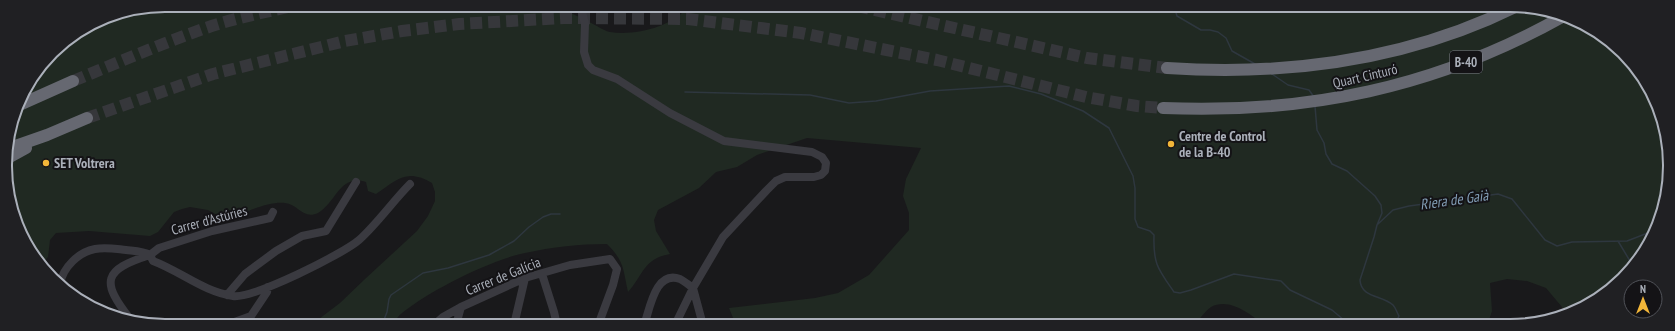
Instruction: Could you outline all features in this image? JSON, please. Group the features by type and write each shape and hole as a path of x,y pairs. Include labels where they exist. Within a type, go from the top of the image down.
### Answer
{"highway":[{"name":"Quart Cinturó","path":"1167,68 1197,70 1269,70 1347,61 1414,45 1456,32 1503,12"},
{"name":"Quart Cinturó","path":"1163,108 1209,110 1263,108 1365,93 1426,76 1492,52 1557,19"},
{"path":"27,101 73,81"},
{"path":"13,147 87,118"},
{"path":"12,155 47,134"}],"street":[{"path":"582,12 585,24 584,52 588,65 593,70 622,82 670,113 724,141 812,152 822,157 826,163 825,171 821,175 814,178 785,177 776,181 767,190 723,237 693,288 678,319"},
{"path":"227,295 245,274 276,251 302,236 326,231 356,182"},
{"path":"61,278 69,264 84,253 95,249 109,248 139,251 150,255 153,261 206,288 227,295 245,295 268,287 323,262 359,240 410,184"},
{"name":"Carrer d'Astúries","path":"150,255 159,248 212,231 270,218 273,212"},
{"path":"127,314 112,292 112,274 119,267 150,255"},
{"name":"Carrer de Galícia","path":"441,319 461,307 525,278 570,265 610,259 617,269 613,285 600,319"},
{"path":"542,274 556,319"},
{"path":"515,319 525,278"},
{"path":"646,319 658,284 668,278 680,279 693,288 701,319"},
{"path":"243,319 251,316 264,297 268,287"},
{"path":"458,319 461,307"}],"shaded area":[{"path":"155,12 569,12 606,31 630,33 663,25 683,12 1520,12 1549,17 1577,28 1595,38 1611,50 1625,64 1637,80 1655,116 1663,155 1662,186 1655,215 1637,251 1625,267 1611,281 1595,293 1564,309 1546,288 1527,281 1507,279 1490,283 1492,311 1489,319 1256,319 1240,308 1225,304 1218,304 1211,307 1199,319 734,319 729,308 815,298 838,293 869,275 909,230 909,213 903,196 906,179 921,148 807,138 757,155 737,167 716,172 699,188 658,210 654,220 656,231 670,254 661,256 649,263 628,292 620,261 607,244 566,246 511,257 478,269 460,277 428,295 401,314 397,319 319,319 340,303 417,231 428,216 435,201 435,192 432,183 415,176 408,176 396,180 376,194 368,191 366,182 350,182 339,190 324,208 313,215 308,215 290,204 278,203 255,208 226,220 208,210 190,207 174,212 158,232 150,236 89,231 56,233 50,240 48,257 45,260 28,233 20,215 13,186 13,145 20,116 28,98 38,80 50,64 64,50 80,38 116,20"}],"waterway":[{"path":"1176,12 1177,16 1201,30 1218,32 1226,38 1232,51 1255,64"},
{"path":"1272,74 1288,85 1309,90 1314,97"},
{"path":"685,92 810,95 849,103 876,101 930,91 1009,86 1041,94 1083,111 1109,128 1133,176 1135,188 1135,219 1138,227 1150,231 1154,235 1154,253 1160,272 1174,292 1180,293 1191,290 1234,274 1281,281 1290,290 1332,310 1343,319"},
{"path":"1315,106 1317,130 1324,143 1326,154 1332,164 1347,171 1375,196 1381,205 1382,213 1360,280 1361,286 1364,290 1394,306 1399,316 1398,319"},
{"name":"Riera de Gaià","path":"1378,224 1393,210 1409,206 1498,194 1512,199 1545,240 1557,246 1572,242 1627,241 1647,233"},
{"path":"384,319 391,295 423,273 448,268 489,255 514,241 529,227 543,217 551,214 560,214"},
{"path":"1618,241 1630,261"}],"tunnel":[{"path":"73,81 155,47 217,24 266,12"},
{"path":"884,12 1087,58 1167,68"},
{"path":"87,118 213,74 345,41 402,31 459,24 564,18 688,19 801,33 937,60 1086,97 1137,106 1163,108"}],"place":[{"name":"Centre de Control de la B-40","path":"1171,144"},
{"name":"SET Voltrera","path":"46,163"}]}
